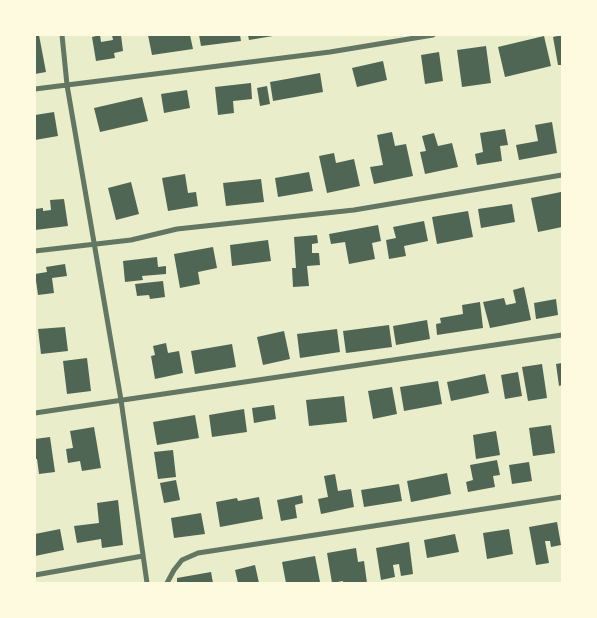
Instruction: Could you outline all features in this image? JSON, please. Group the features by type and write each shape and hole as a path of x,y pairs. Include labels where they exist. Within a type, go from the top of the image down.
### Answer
{"street":[{"path":"62,35 67,85 121,400 147,583"},
{"path":"35,88 330,52 433,35"},
{"path":"35,251 131,240 177,229 354,210 562,175"},
{"path":"35,413 562,335"},
{"path":"168,583 174,570 182,560 198,553 562,497"},
{"path":"35,574 143,556"}],"building":[{"path":"35,35 39,35 46,72 35,74"},
{"path":"100,35 101,42 113,40 112,35 121,35 123,51 114,53 115,58 96,61 92,37"},
{"path":"148,35 190,35 193,49 152,55"},
{"path":"199,35 240,35 241,41 201,46"},
{"path":"248,35 273,35 273,36 249,40"},
{"path":"562,35 562,65 558,65 553,37"},
{"path":"544,36 551,66 505,77 498,47"},
{"path":"486,46 491,83 462,87 457,50"},
{"path":"439,52 443,81 425,84 421,55"},
{"path":"383,61 387,80 357,87 352,68"},
{"path":"320,73 323,92 273,101 270,82"},
{"path":"251,83 252,99 233,101 234,113 218,115 215,87"},
{"path":"267,86 270,104 260,106 257,88"},
{"path":"187,90 190,108 164,113 161,94"},
{"path":"142,97 148,121 100,132 94,108"},
{"path":"54,112 58,136 35,140 35,115"},
{"path":"552,122 557,153 519,160 516,145 538,141 535,125"},
{"path":"505,129 508,145 500,146 502,161 477,165 475,154 483,152 480,133"},
{"path":"392,132 395,146 406,144 413,176 374,184 370,167 383,165 377,135"},
{"path":"434,133 438,146 452,143 458,167 425,174 420,152 426,151 422,136"},
{"path":"334,153 336,163 354,159 360,186 327,193 319,156"},
{"path":"309,172 313,191 278,197 275,178"},
{"path":"185,174 188,193 196,192 198,206 168,211 162,178"},
{"path":"261,179 264,202 226,206 223,183"},
{"path":"131,182 139,214 116,220 108,188"},
{"path":"561,192 562,227 538,232 531,198"},
{"path":"64,199 68,226 35,230 35,209 51,210 50,200"},
{"path":"512,204 515,222 481,228 478,209"},
{"path":"468,211 473,237 437,244 432,217"},
{"path":"424,221 428,241 404,246 406,256 389,259 386,240 396,238 393,227"},
{"path":"378,225 381,241 372,243 375,259 349,264 345,242 331,244 329,234"},
{"path":"317,235 318,243 312,244 312,253 319,253 320,265 307,266 309,286 293,287 292,268 296,268 294,237"},
{"path":"268,240 271,261 232,266 230,245"},
{"path":"213,247 217,268 198,272 200,284 180,288 174,254"},
{"path":"157,257 158,267 166,266 166,274 142,276 143,280 125,282 123,261"},
{"path":"65,264 67,276 52,278 54,293 38,295 35,274 47,272 46,267"},
{"path":"163,281 165,297 150,299 149,295 137,296 135,284"},
{"path":"524,287 531,320 490,328 483,302 504,298 506,305 516,303 513,290"},
{"path":"556,299 558,315 536,319 534,303"},
{"path":"480,302 483,328 437,335 436,324 441,323 440,318 463,314 462,305"},
{"path":"427,320 430,339 396,345 393,326"},
{"path":"389,325 392,347 346,353 343,331"},
{"path":"65,327 68,351 41,354 38,329"},
{"path":"337,329 340,352 300,358 297,334"},
{"path":"284,331 290,359 263,365 257,337"},
{"path":"166,343 168,353 179,351 183,373 155,379 151,356 155,355 153,346"},
{"path":"232,344 236,367 195,374 191,351"},
{"path":"87,358 91,391 67,394 63,361"},
{"path":"562,363 562,385 559,386 556,364"},
{"path":"542,364 547,398 528,401 522,367"},
{"path":"518,372 522,396 505,399 501,375"},
{"path":"485,374 489,393 451,401 447,382"},
{"path":"438,381 442,404 404,411 400,387"},
{"path":"392,387 397,414 373,419 368,391"},
{"path":"344,396 347,422 309,426 306,400"},
{"path":"274,405 276,419 254,423 252,408"},
{"path":"244,409 247,432 212,437 209,415"},
{"path":"195,415 199,438 157,445 153,422"},
{"path":"551,425 555,453 533,456 529,428"},
{"path":"94,427 101,468 82,471 80,461 68,463 66,449 73,448 70,431"},
{"path":"496,431 500,455 476,459 473,435"},
{"path":"50,437 55,472 39,474 37,459 35,459 35,439"},
{"path":"173,450 176,477 158,479 154,452"},
{"path":"497,460 500,475 493,476 495,487 468,492 466,482 473,480 470,465"},
{"path":"529,462 532,481 512,484 509,465"},
{"path":"447,473 451,494 411,502 407,481"},
{"path":"335,474 338,491 351,489 354,507 321,514 318,499 328,497 324,476"},
{"path":"176,480 180,500 164,503 160,483"},
{"path":"399,484 402,501 364,507 361,490"},
{"path":"302,495 303,503 295,505 297,518 281,521 277,500"},
{"path":"259,497 263,519 220,527 216,502 237,498 238,501"},
{"path":"118,500 123,545 102,548 101,539 77,543 74,526 99,523 97,503"},
{"path":"201,513 205,534 174,538 171,518"},
{"path":"557,522 561,545 551,547 550,541 545,541 549,563 536,565 529,527"},
{"path":"60,529 64,550 35,556 35,534"},
{"path":"509,529 513,554 487,559 483,533"},
{"path":"455,534 459,552 427,558 424,540"},
{"path":"409,542 413,574 401,576 399,564 393,565 395,577 381,580 376,548"},
{"path":"356,548 358,562 364,561 367,583 343,583 343,581 332,583 327,553"},
{"path":"315,556 320,582 286,583 282,562"},
{"path":"255,565 259,583 238,583 235,570"},
{"path":"211,572 213,583 177,583 177,578"}]}
